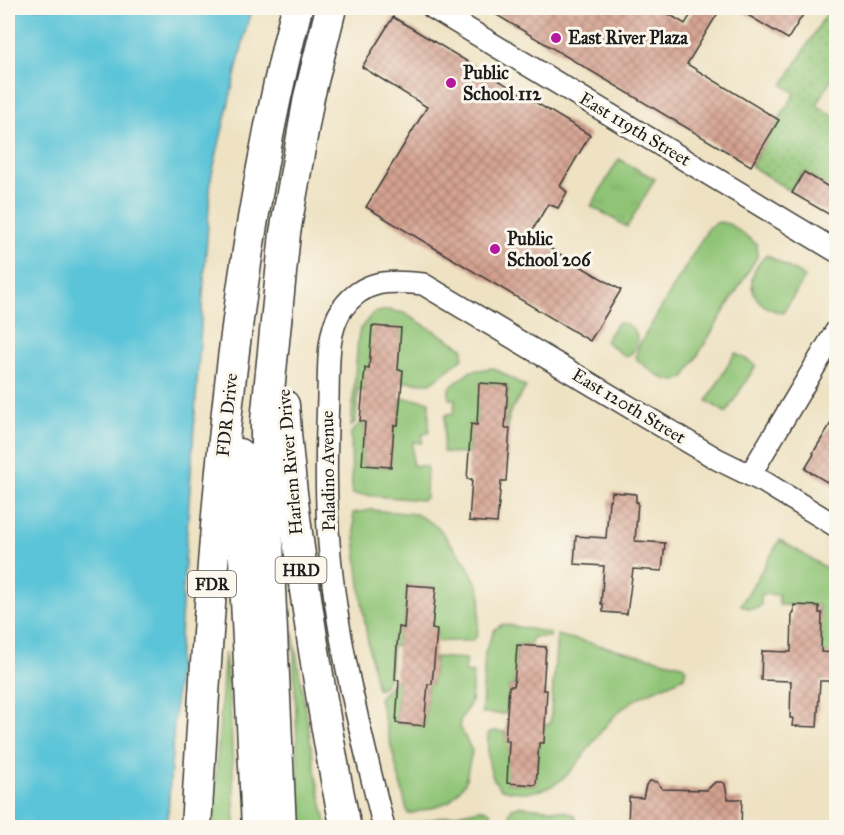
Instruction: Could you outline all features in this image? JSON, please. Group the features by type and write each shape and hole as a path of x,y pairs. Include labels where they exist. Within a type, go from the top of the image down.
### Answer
{"highway":[{"name":"FDR Drive","path":"196,828 207,645 227,404 250,231 269,121 297,8"},
{"path":"281,828 266,501 266,421 285,233 296,163 331,8"},
{"name":"Harlem River Drive","path":"278,309 288,467 300,561 330,752 346,828"},
{"path":"235,340 257,828"}],"street":[{"name":"East 119th Street","path":"433,8 837,251"},
{"name":"Paladino Avenue","path":"384,828 355,706 335,595 329,543 326,449 329,360 338,316 359,292 369,285 391,281 423,284"},
{"name":"East 120th Street","path":"423,284 717,459 750,475 837,526"},
{"path":"750,475 837,331"}],"green space":[{"path":"829,9 836,14 836,71 817,105 836,118 836,192 804,172 799,175 790,191 751,166 795,93 783,85"},
{"path":"619,159 655,179 627,227 591,206"},
{"path":"719,222 729,224 757,244 757,257 684,378 672,381 654,373 638,361 636,356 638,347 709,227"},
{"path":"767,255 805,277 783,313 763,304 753,290 754,272"},
{"path":"388,310 404,313 463,348 463,358 431,383 402,382 403,371 365,369 363,391 358,389 356,421 351,427 360,329 373,313"},
{"path":"617,323 630,326 636,336 635,347 626,357 605,341"},
{"path":"735,353 756,365 726,413 707,401"},
{"path":"494,368 526,387 509,414 508,428 505,428 508,386 480,383 477,425 472,424 469,451 465,454 443,452 445,416 454,413 455,399 449,399 449,388 471,371"},
{"path":"401,398 429,401 429,433 423,434 422,443 413,442 412,465 427,467 426,498 422,500 352,494 351,433 362,422 365,422 362,465 390,467 394,425 398,425"},
{"path":"371,510 416,514 438,527 466,563 479,588 481,597 477,636 471,641 436,641 437,630 432,629 435,587 407,585 404,628 399,628 397,646 392,646 389,677 377,689 362,602 353,513"},
{"path":"780,540 836,574 836,653 821,652 819,606 779,605 779,595 761,594 761,605 758,608 750,609 741,605"},
{"path":"503,624 550,633 550,637 532,637 531,644 517,645 514,686 509,686 507,714 482,713 485,652 495,629"},
{"path":"293,632 316,776 327,827 300,827"},
{"path":"557,635 682,665 686,668 684,677 644,695 622,709 560,781 544,789 525,792 501,789 496,784 490,770 488,734 492,731 505,732 505,741 510,741 507,783 536,785 539,743 545,725 550,724"},
{"path":"225,652 231,721 235,827 212,827"},
{"path":"435,657 466,659 465,672 473,673 471,702 460,721 460,727 472,751 465,783 450,801 408,814 379,698 395,680 399,680 396,723 424,726 428,684 432,684"},
{"path":"518,806 565,811 574,815 578,823 570,827 515,827 509,815 512,808"},
{"path":"480,809 490,812 497,827 411,828 410,824"}],"water":[{"path":"8,8 251,8 211,178 167,827 8,827"}],"building":[{"path":"485,8 659,8 685,24 695,8 721,8 687,64 779,120 751,166"},
{"path":"736,8 807,8 788,39"},
{"path":"393,17 590,135 560,186 567,192 558,208 548,204 529,236 621,290 590,341 366,207 427,107 362,67"},
{"path":"804,172 832,189 831,191 837,195 837,219 792,193"},
{"path":"372,326 401,328 398,370 403,370 398,425 394,425 391,467 362,465 365,422 360,421 365,368 369,369"},
{"path":"479,383 508,385 505,428 510,428 506,481 501,481 497,523 469,521 472,479 467,479 471,424 477,425"},
{"path":"837,413 837,488 805,469"},
{"path":"612,492 636,494 636,502 638,502 635,541 665,543 662,571 633,569 627,614 603,612 603,604 601,604 604,566 574,564 576,536 606,538 609,500 611,500"},
{"path":"407,585 436,587 432,629 437,630 432,684 428,684 424,726 396,723 399,680 395,680 397,646 399,627 404,628"},
{"path":"794,605 819,606 819,613 822,613 821,652 837,653 837,681 820,681 817,727 792,726 793,718 790,718 791,681 761,680 762,651 791,652"},
{"path":"517,645 546,647 543,690 547,690 544,743 539,743 536,785 507,783 509,741 505,741 509,686 514,686"},
{"path":"650,781 657,782 662,789 707,790 715,782 722,782 725,784 728,799 742,799 741,828 628,828 629,797 643,798 646,785"}],"place":[{"name":"East River Plaza","path":"556,38"},
{"name":"Public School 112","path":"451,83"},
{"name":"Public School 206","path":"495,249"}]}
